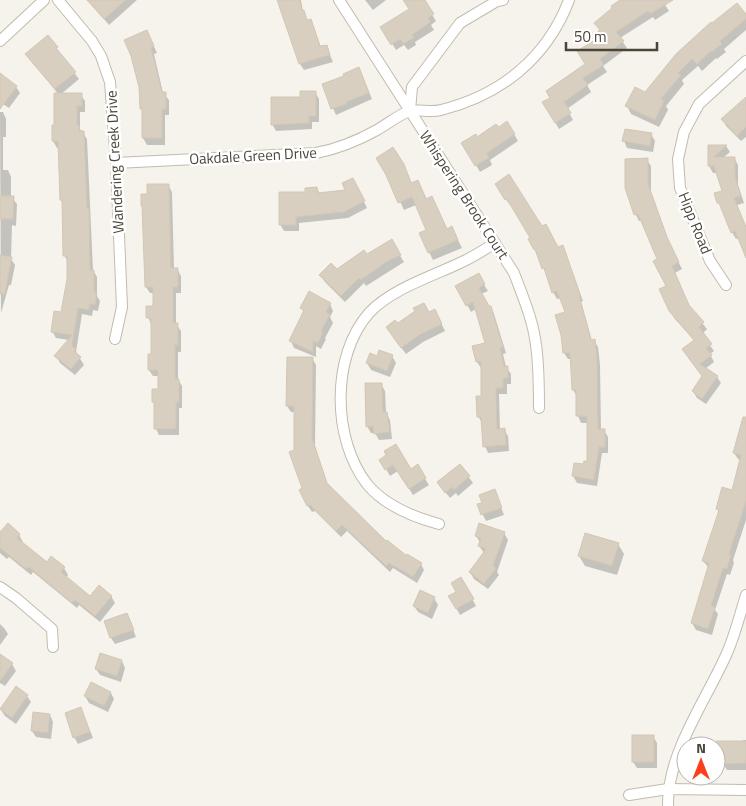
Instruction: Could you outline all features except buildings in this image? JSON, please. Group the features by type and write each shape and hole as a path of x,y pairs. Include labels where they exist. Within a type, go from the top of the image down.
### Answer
{"street":[{"path":"0,41 44,0"},
{"name":"Wandering Creek Drive","path":"58,0 92,41 101,56 107,70 112,96 122,307 115,339"},
{"name":"Whispering Brook Court","path":"339,0 514,273 528,310 536,343 539,372 539,408"},
{"path":"410,111 412,87 460,23 497,1 503,0"},
{"name":"Oakdale Green Drive","path":"116,163 316,154 326,152 366,136 410,111 438,111 460,105 502,85 540,51 564,15 569,0"},
{"name":"Hipp Road","path":"726,286 710,261 680,188 678,159 684,132 699,104 746,62"},
{"path":"439,524 404,512 385,500 368,485 357,469 349,450 344,430 341,375 358,328 370,313 386,300 406,288 464,261 495,243"},
{"path":"0,587 52,628 53,647"},
{"path":"668,806 668,789 685,737 727,652 746,595"},
{"path":"629,795 668,789 746,790"}]}
